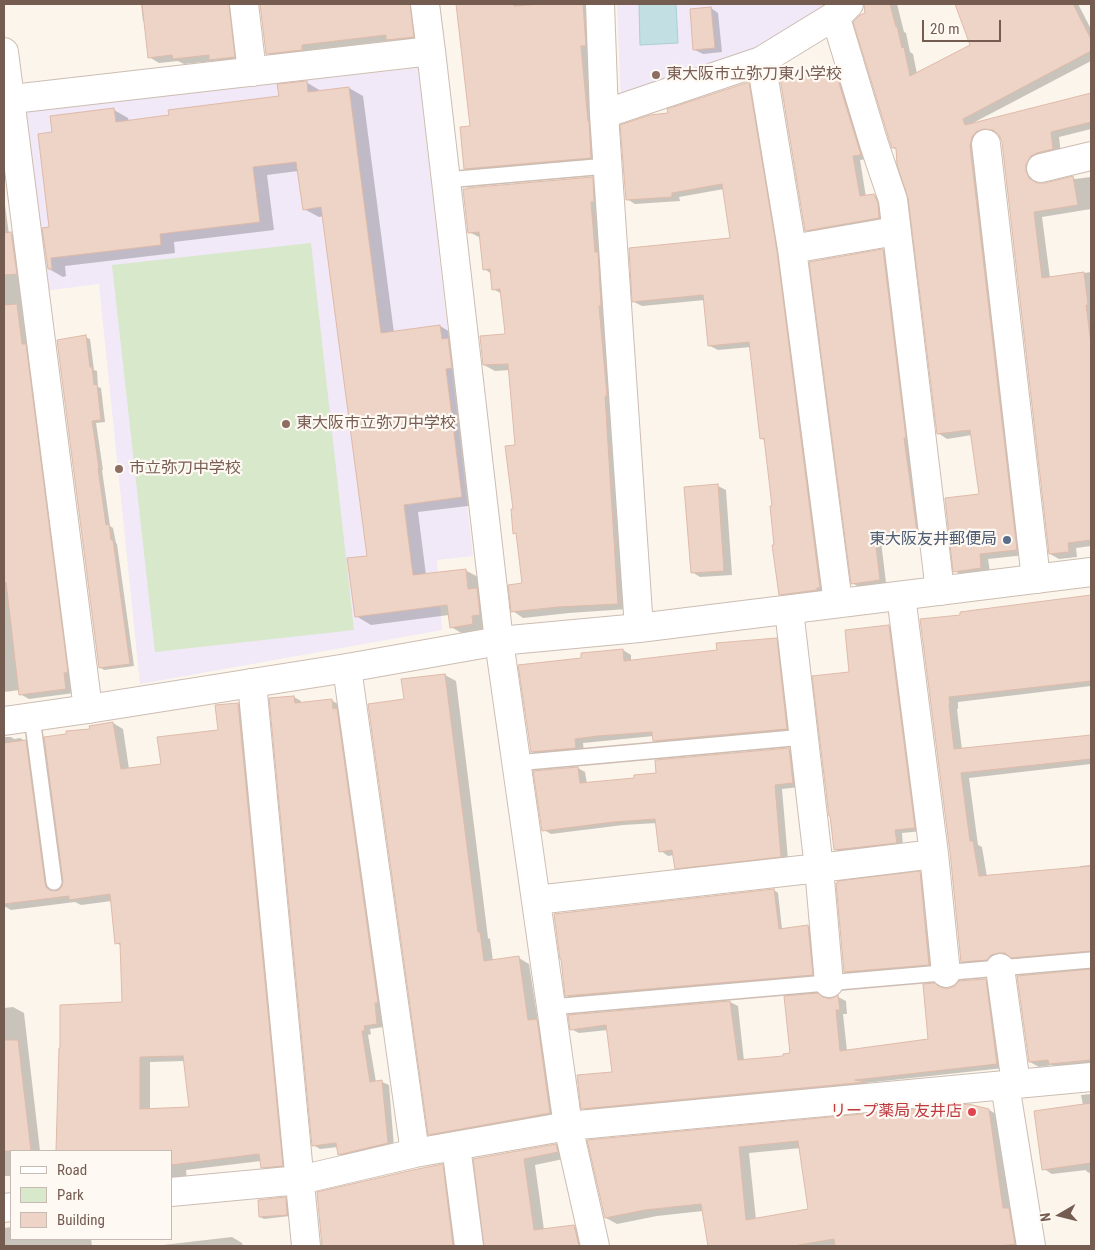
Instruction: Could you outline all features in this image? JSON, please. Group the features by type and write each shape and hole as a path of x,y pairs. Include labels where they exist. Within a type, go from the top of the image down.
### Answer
{"street":[{"path":"244,4 252,72"},
{"path":"425,4 499,641 568,1126 595,1246"},
{"path":"600,4 607,166 639,628"},
{"path":"604,114 761,61 842,9 874,144 893,200 940,591"},
{"path":"7,100 431,51"},
{"path":"4,52 15,224 88,709"},
{"path":"761,61 792,248 838,603"},
{"path":"986,144 1036,579"},
{"path":"1041,168 1091,156"},
{"path":"792,248 896,231"},
{"path":"4,721 347,668 499,641 639,628 1091,572"},
{"path":"901,596 934,854 946,973"},
{"path":"789,610 820,868 829,982"},
{"path":"347,668 415,1153"},
{"path":"252,683 306,1246"},
{"path":"536,900 934,854"},
{"path":"1000,968 1011,1084 1031,1246"},
{"path":"172,1192 300,1180 415,1153 568,1126 1091,1077"},
{"path":"456,1146 469,1246"}],"lane":[{"path":"446,180 607,166"},
{"path":"32,717 54,882"},
{"path":"516,763 804,737"},
{"path":"551,1007 1091,960"}],"shaded area":[{"name":"東大阪市立弥刀東小学校","path":"617,4 836,4 763,50 621,100"},
{"name":"東大阪市立弥刀中学校","path":"418,68 473,556 437,560 442,630 140,684 99,284 43,291 25,110"}],"green space":[{"path":"311,243 354,630 155,652 112,265"}],"water":[{"path":"639,4 676,4 678,43 640,45"}],"building":[{"path":"142,4 229,4 235,57 209,60 209,55 173,59 172,55 148,58"},
{"path":"260,4 410,4 414,37 386,40 386,35 302,45 302,50 266,54"},
{"path":"456,4 514,4 514,6 583,4 586,46 581,46 591,158 464,169 460,127 470,126"},
{"path":"864,4 890,4 902,48 904,47 910,76 970,45 955,4 1073,4 1091,39 1091,51 963,119 965,125 1091,93 1091,122 1051,132 1053,149 1031,156 1026,164 1029,178 1037,183 1045,183 1073,176 1078,205 1034,212 1042,278 1084,272 1088,305 1086,305 1091,344 1091,540 1068,543 1069,552 1049,554 1002,142 999,135 993,130 984,129 976,132 972,137 970,146 1017,550 980,554 981,568 953,572 945,498 979,494 970,430 937,434 908,198 897,165 896,148 892,148 853,22 865,13"},
{"path":"711,7 715,48 693,50 690,9"},
{"path":"835,70 861,155 853,156 860,196 874,194 878,203 879,218 805,231 780,78"},
{"path":"307,81 308,92 349,87 381,333 440,325 442,339 448,338 452,368 446,369 462,497 404,505 413,575 466,569 468,589 477,588 480,615 472,616 473,624 450,628 447,605 355,617 347,558 367,556 321,207 303,210 296,162 253,167 260,222 160,234 161,245 51,258 52,269 48,269 42,228 49,227 38,134 52,132 50,116 114,108 116,122 169,115 168,110 279,96 277,84"},
{"path":"749,82 777,251 820,588 779,595 772,545 774,545 770,506 772,506 764,438 760,439 749,342 708,346 703,295 632,302 629,248 730,238 722,184 672,193 672,197 626,200 620,125 650,115 668,113 667,109"},
{"path":"593,177 594,202 591,202 595,252 598,252 601,306 599,306 607,396 605,396 618,604 511,612 508,585 522,583 516,533 513,534 511,509 513,509 505,446 515,445 508,364 483,365 480,336 505,333 500,289 492,290 490,269 483,270 479,232 468,233 463,189"},
{"path":"11,232 17,274 4,275 4,233"},
{"path":"883,249 906,438 904,438 917,532 875,538 880,580 851,584 809,262"},
{"path":"17,304 22,344 26,344 68,672 64,673 66,689 19,695 6,582 4,583 4,305"},
{"path":"86,335 94,385 97,384 101,420 92,421 98,468 106,525 109,524 111,540 113,540 130,664 99,668 57,340"},
{"path":"718,484 724,571 691,573 684,487"},
{"path":"1091,595 1091,681 949,697 949,704 954,749 1091,735 1091,759 961,773 970,841 973,841 979,876 1091,866 1091,951 1011,958 1005,953 998,953 991,955 987,960 961,962 950,852 920,619 960,615 960,612"},
{"path":"889,625 915,828 895,830 897,843 834,850 812,676 849,672 845,630"},
{"path":"777,638 787,729 653,741 652,732 598,736 575,739 576,748 531,752 518,665 581,658 581,653 623,649 624,661 717,650 716,643"},
{"path":"445,674 478,932 480,932 484,961 519,956 528,1020 537,1019 550,1113 428,1135 368,704 404,699 401,679"},
{"path":"294,696 295,703 332,699 333,709 337,708 378,1003 375,1003 377,1024 364,1026 365,1031 362,1031 370,1082 382,1080 388,1143 338,1155 336,1143 312,1146 269,698"},
{"path":"238,703 283,1166 261,1168 259,1154 172,1165 172,1150 56,1150 60,1005 122,1002 120,943 115,944 110,894 69,900 69,896 4,904 4,743 26,740 45,883 46,887 50,890 56,891 62,886 63,881 44,737 66,734 66,731 90,729 89,726 113,722 121,769 161,764 157,737 218,730 215,705","holes":["183,1056 189,1107 140,1109 140,1057"]},
{"path":"789,748 793,783 775,785 781,857 675,869 672,850 659,852 655,819 542,831 533,771 578,767 580,783 634,778 634,775 656,773 655,760"},
{"path":"920,871 929,965 844,972 836,883 838,881"},
{"path":"774,889 779,929 808,925 813,975 565,996 554,914"},
{"path":"1091,969 1091,1060 1049,1064 1048,1060 1029,1062 1017,976"},
{"path":"986,979 997,1064 855,1080 866,1082 581,1109 577,1075 612,1072 606,1025 570,1030 568,1015 730,1001 738,1060 783,1056 783,1054 790,1053 784,996 818,993 830,999 838,995 840,1010 836,1010 840,1051 928,1039 923,984 934,983 947,989 955,986 959,981"},
{"path":"4,1040 18,1040 31,1150 4,1151"},
{"path":"1091,1103 1091,1163 1042,1170 1034,1111"},
{"path":"968,1104 989,1109 1003,1208 1009,1208 1015,1244 999,1246 835,1246 834,1239 793,1246 708,1246 701,1204 645,1210 605,1218 587,1140","holes":["798,1141 808,1209 746,1220 739,1147"]},
{"path":"556,1144 558,1152 524,1159 534,1230 574,1225 579,1246 484,1246 473,1159"},
{"path":"443,1164 453,1246 322,1246 317,1192"},
{"path":"286,1197 287,1215 259,1217 258,1200"}],"place":[{"name":"東大阪市立弥刀東小学校","path":"656,75"},
{"name":"東大阪市立弥刀中学校","path":"286,424"},
{"name":"市立弥刀中学校","path":"119,469"},
{"name":"東大阪友井郵便局","path":"1007,540"},
{"name":"リープ薬局 友井店","path":"972,1112"}]}
